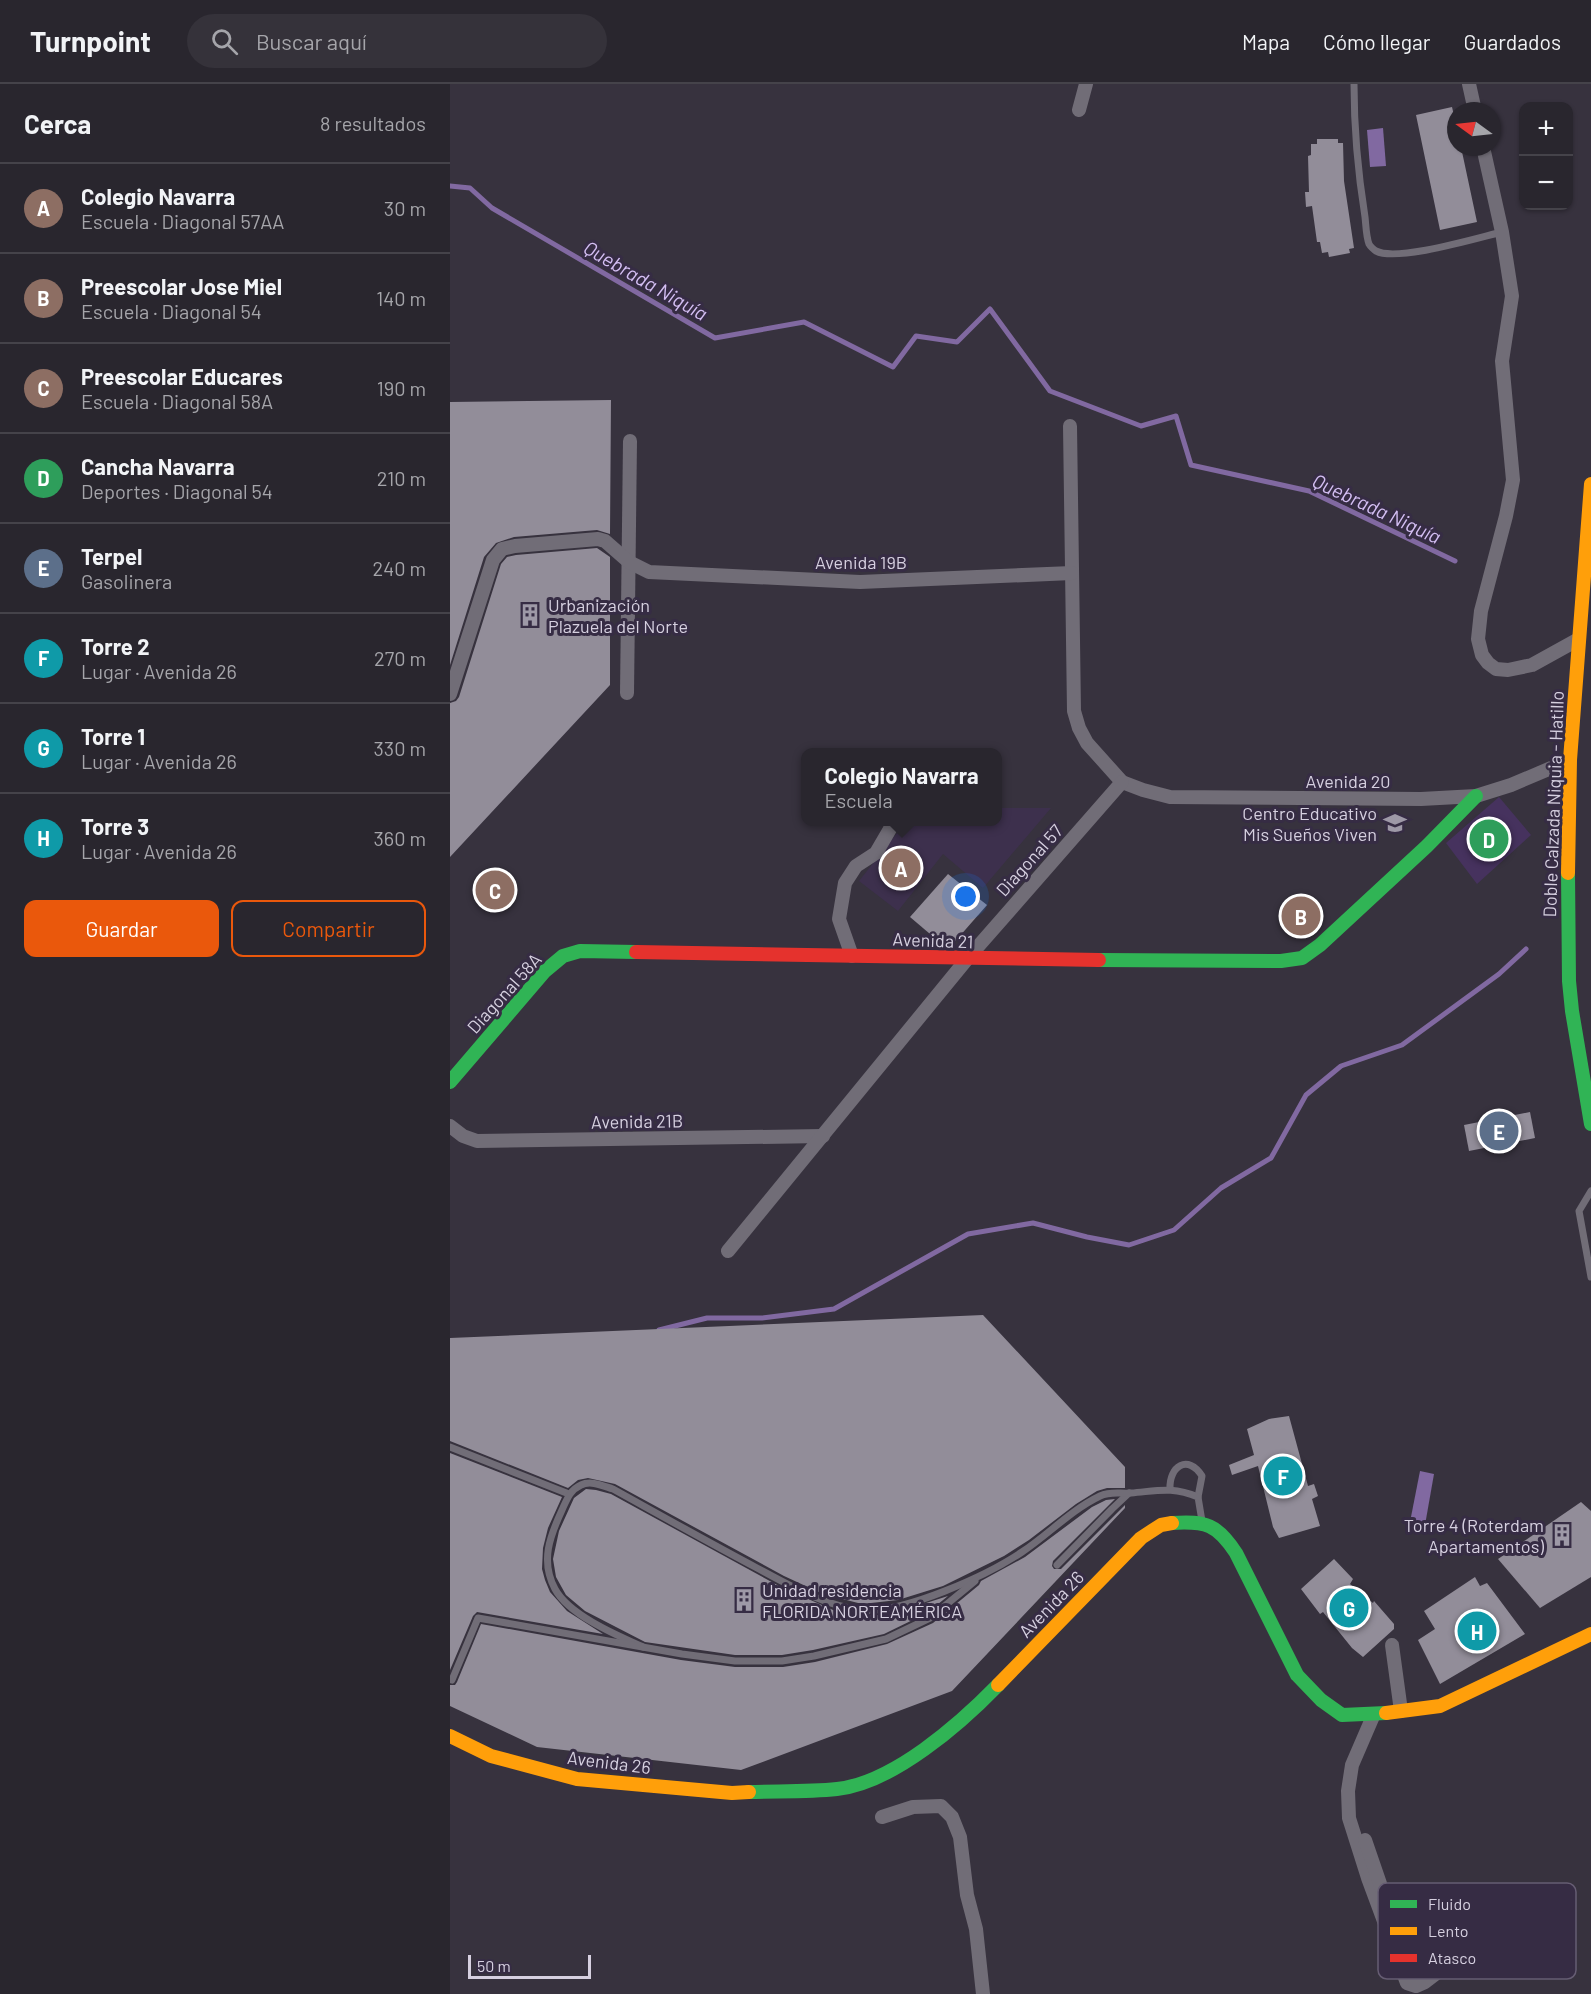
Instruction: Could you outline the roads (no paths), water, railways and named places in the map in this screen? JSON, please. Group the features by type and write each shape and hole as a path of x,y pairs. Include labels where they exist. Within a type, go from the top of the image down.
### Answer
{"main road":[{"name":"Doble Calzada Niquia - Hatillo","path":"1591,484 1570,760 1567,910 1572,1011 1591,1124"},
{"name":"Avenida 21","path":"563,956 580,951 967,959 1281,961 1302,958 1320,945 1427,846 1476,796"},
{"name":"Diagonal 58A","path":"450,1082 545,971 563,956"},
{"name":"Avenida 26","path":"450,1736 491,1756 577,1779 732,1793 839,1789 877,1779 909,1760 974,1710 1142,1538 1161,1525 1183,1521 1202,1521"},
{"path":"1202,1521 1215,1527 1226,1536 1231,1544 1297,1675 1321,1700 1342,1715 1376,1714 1440,1706 1591,1634"}],"street":[{"path":"1079,110 1086,84"},
{"path":"1469,84 1473,102"},
{"path":"1485,156 1502,232 1512,296 1503,361 1513,480 1506,516 1480,611 1478,639 1482,655 1488,663 1496,669 1508,670 1532,665 1579,639"},
{"path":"1070,426 1074,711 1087,743 1122,782"},
{"path":"627,693 630,441"},
{"path":"450,694 493,561 502,549 598,539 605,541 629,561"},
{"name":"Avenida 19B","path":"629,561 649,572 860,582 1072,573"},
{"name":"Avenida 20","path":"1122,782 1170,797 1421,799 1476,796 1511,785 1570,760"},
{"name":"Diagonal 57","path":"728,1251 967,959 1122,782"},
{"path":"852,956 839,919 845,883 856,866 876,853 890,826"},
{"name":"Avenida 21B","path":"452,1127 464,1136 477,1141 823,1136"},
{"path":"1392,1645 1401,1711"},
{"path":"1376,1714 1352,1765 1348,1791 1349,1818 1378,1903"},
{"path":"1376,1714 1359,1767 1356,1785 1356,1817 1380,1883"},
{"path":"882,1817 913,1807 941,1806 952,1817 960,1837 967,1895 976,1929 983,1994"},
{"path":"1404,1979 1407,1983 1416,1986 1429,1979"}],"lane":[{"path":"1354,84 1354,116 1363,204 1369,244 1374,250 1385,253 1414,252 1502,232"},
{"path":"1591,1191 1579,1211 1591,1277"},
{"path":"450,1447 569,1494"},
{"path":"1170,1489 1174,1470 1179,1466 1192,1465 1197,1468 1202,1476 1198,1497 1202,1521"},
{"path":"643,1647 587,1619 555,1590 547,1566 547,1546 569,1494 583,1484 596,1484 613,1489 772,1576 829,1603 844,1607 880,1610 913,1602 979,1578"},
{"path":"452,1680 478,1618 735,1661 782,1661 886,1639 930,1618 979,1578 1023,1552 1101,1495 1170,1489 1198,1497"},
{"path":"1057,1564 1130,1493"}],"waterway":[{"name":"Quebrada Niquía","path":"450,186 470,188 492,208 715,338 804,322 893,367 916,336 957,342 990,309 1050,391 1141,426 1176,416 1191,465 1309,491 1455,561"},
{"path":"659,1330 707,1318 762,1318 834,1309 968,1234 1033,1223 1129,1245 1174,1230 1221,1188 1271,1158 1306,1095 1341,1066 1402,1045 1499,974 1526,949"}],"place":[{"name":"Urbanización Plazuela del Norte","path":"530,615"},
{"name":"Centro Educativo Mis Sueños Viven","path":"1395,823"},
{"name":"Cancha Navarra","path":"1489,839"},
{"name":"Colegio Navarra","path":"901,868"},
{"name":"Preescolar Educares","path":"495,890"},
{"name":"Preescolar Jose Miel","path":"1301,916"},
{"name":"Terpel","path":"1499,1131"},
{"name":"Torre 2","path":"1283,1476"},
{"name":"Torre 4 (Roterdam Apartamentos)","path":"1562,1535"},
{"name":"Unidad residencia FLORIDA NORTEAMÉRICA","path":"744,1600"},
{"name":"Torre 1","path":"1349,1608"},
{"name":"Torre 3","path":"1477,1631"}]}
